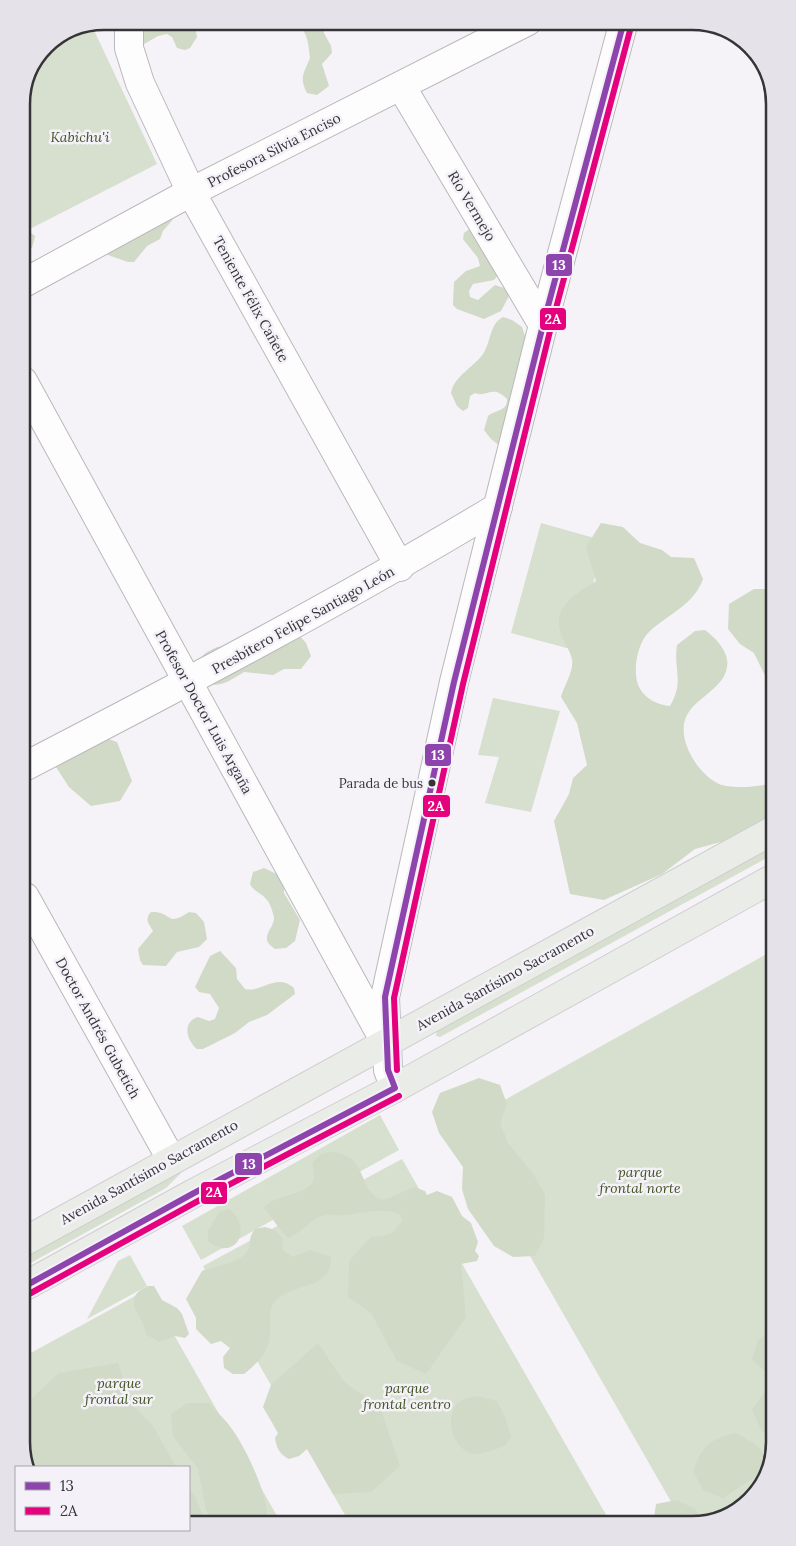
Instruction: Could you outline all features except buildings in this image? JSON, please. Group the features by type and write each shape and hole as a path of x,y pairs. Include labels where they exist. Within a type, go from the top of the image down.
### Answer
{"main road":[{"name":"Avenida Santísimo Sacramento","path":"30,1283 194,1193 389,1067 766,835"},
{"name":"Avenida Santísimo Sacramento","path":"30,1238 172,1159 389,1067 766,882"}],"street":[{"name":"Teniente Félix Cañete","path":"129,30 129,48 140,82 191,192 400,566"},
{"name":"Profesora Silvia Enciso","path":"30,280 191,192 511,30"},
{"path":"389,1067 386,997 454,682 543,325 622,30"},
{"name":"Río Vermejo","path":"402,86 543,325"},
{"name":"Profesor Doctor Luis Argaña","path":"30,394 188,683 389,1067"},
{"name":"Presbítero Felipe Santiago León","path":"30,764 188,683 400,566 498,507"},
{"name":"Doctor Andrés Gubetich","path":"30,906 172,1159"}],"green space":[{"path":"126,30 196,30 197,37 190,48 185,50 177,48 172,37 167,34 158,36 137,48"},
{"path":"302,30 323,30 331,46 332,53 322,64 329,86 317,95 307,93 303,83 303,75 310,58 308,41"},
{"name":"Kabichu'i","path":"94,31 157,164 30,229 30,99 38,71 45,59 55,48 80,34"},
{"path":"174,214 175,217 163,231 160,239 147,246 134,262 128,262 105,254 96,230 103,224 122,216"},
{"path":"472,227 499,274 494,280 473,284 469,291 470,297 478,300 495,285 504,288 509,296 501,311 484,319 457,309 453,305 454,282 466,271 480,266 478,258 463,239 464,233"},
{"path":"30,232 35,236 30,249"},
{"path":"503,317 512,320 522,327 526,339 512,406 505,419 500,446 484,430 488,416 503,408 507,403 507,399 497,392 475,393 470,396 468,408 463,411 457,406 451,393 460,377 486,350 495,324"},
{"path":"541,523 605,541 574,650 511,633"},
{"path":"601,523 623,527 640,543 662,550 671,557 694,558 703,579 699,588 687,602 649,632 641,643 636,666 637,681 645,695 652,701 670,706 678,682 677,645 695,631 705,630 714,637 724,651 727,667 725,675 720,682 688,713 684,729 687,748 704,773 719,784 730,787 766,784 766,822 728,840 695,849 662,874 604,900 570,894 554,821 569,794 573,778 587,765 577,723 561,697 570,674 572,659 561,634 559,624 560,616 568,602 596,581 586,547"},
{"path":"754,589 766,589 766,678 754,653 740,644 728,629 729,604"},
{"path":"299,635 306,643 311,656 301,669 284,669 273,675 244,672 219,684 201,683 200,659 207,652 217,647 229,648"},
{"path":"493,698 560,711 531,812 485,803 499,757 478,755"},
{"path":"77,728 117,742 132,781 120,801 91,806 69,787 54,764"},
{"path":"766,849 766,858 440,1037 436,1036 437,1030"},
{"path":"264,868 281,876 284,881 284,893 300,920 295,941 286,948 275,949 269,944 267,936 274,919 271,909 265,898 250,884 253,872"},
{"path":"151,912 158,912 172,919 181,917 189,912 196,913 204,922 207,939 199,947 177,952 166,966 143,965 138,949 153,931 148,919"},
{"path":"220,951 236,968 237,979 245,989 281,982 294,988 295,994 267,1015 249,1022 235,1033 203,1049 197,1049 188,1036 187,1032 190,1023 198,1017 209,1021 215,1019 219,1008 210,994 199,992 195,987 210,956"},
{"name":"parque frontal norte","path":"766,954 766,1442 762,1466 758,1475 748,1491 737,1501 707,1515 679,1516 456,1127"},
{"path":"479,1078 500,1085 507,1104 500,1123 508,1143 534,1175 545,1195 544,1238 535,1256 513,1257 494,1246 468,1209 462,1189 463,1167 439,1133 432,1112 440,1093"},
{"path":"380,1115 399,1150 201,1260 182,1226"},
{"path":"331,1152 343,1154 352,1159 358,1166 369,1190 375,1196 384,1200 414,1187 425,1191 427,1195 437,1191 452,1197 462,1216 471,1223 478,1242 475,1251 479,1256 477,1261 461,1264 466,1317 426,1374 397,1361 371,1313 348,1297 349,1261 371,1237 392,1233 402,1221 401,1215 387,1211 372,1211 344,1215 324,1215 289,1238 264,1208 269,1203 299,1192 311,1184 314,1178 313,1162 321,1154"},
{"name":"parque frontal centro","path":"402,1159 607,1516 346,1516 203,1266"},
{"path":"178,1172 181,1173 166,1188 30,1263 30,1254"},
{"path":"229,1209 237,1217 240,1226 238,1241 232,1246 225,1248 217,1247 208,1241 208,1231 219,1212"},
{"path":"265,1227 275,1230 283,1238 282,1249 292,1257 311,1250 331,1257 330,1268 326,1275 319,1280 284,1294 276,1300 271,1309 270,1336 265,1351 256,1364 244,1374 233,1374 224,1368 223,1357 230,1348 221,1341 211,1344 196,1329 196,1318 186,1299 202,1271 228,1264 240,1258 248,1250 251,1236 255,1229"},
{"path":"130,1255 147,1286 87,1319 118,1261"},
{"path":"148,1286 154,1286 162,1300 177,1308 182,1314 189,1334 185,1338 175,1336 159,1342 146,1334 134,1302 139,1291"},
{"name":"parque frontal sur","path":"148,1289 277,1516 190,1516 190,1466 34,1466 31,1457 30,1442 30,1353"},
{"path":"766,1334 766,1372 752,1360 758,1340"},
{"path":"318,1343 344,1382 380,1407 400,1466 371,1492 333,1494 307,1449 299,1456 289,1459 281,1453 276,1445 275,1438 278,1433 263,1407 271,1385"},
{"path":"118,1363 133,1405 153,1426 175,1466 34,1466 31,1457 30,1442 30,1401 59,1373"},
{"path":"766,1392 766,1436 752,1410"},
{"path":"477,1396 497,1401 505,1417 511,1437 505,1446 474,1454 467,1452 456,1441 451,1425 451,1417 458,1403 467,1398"},
{"path":"187,1403 209,1403 232,1429 244,1449 261,1487 267,1516 210,1516 206,1510 198,1469 173,1436 171,1414"},
{"path":"736,1433 755,1444 765,1454 758,1475 723,1498 703,1490 693,1471 704,1449 719,1438"},
{"path":"190,1490 196,1499 203,1516 190,1516"},
{"path":"677,1500 695,1509 700,1515 654,1516 656,1504"}],"transit line":[{"name":"13","path":"30,1283 194,1193 395,1088 388,1070 385,997 454,682 543,325 622,30"},
{"name":"2A","path":"397,1070 394,998 463,684 551,327 630,30"},
{"name":"2A","path":"31,1293 198,1201 399,1096"}],"place":[{"name":"Parada de bus","path":"432,783"}]}
